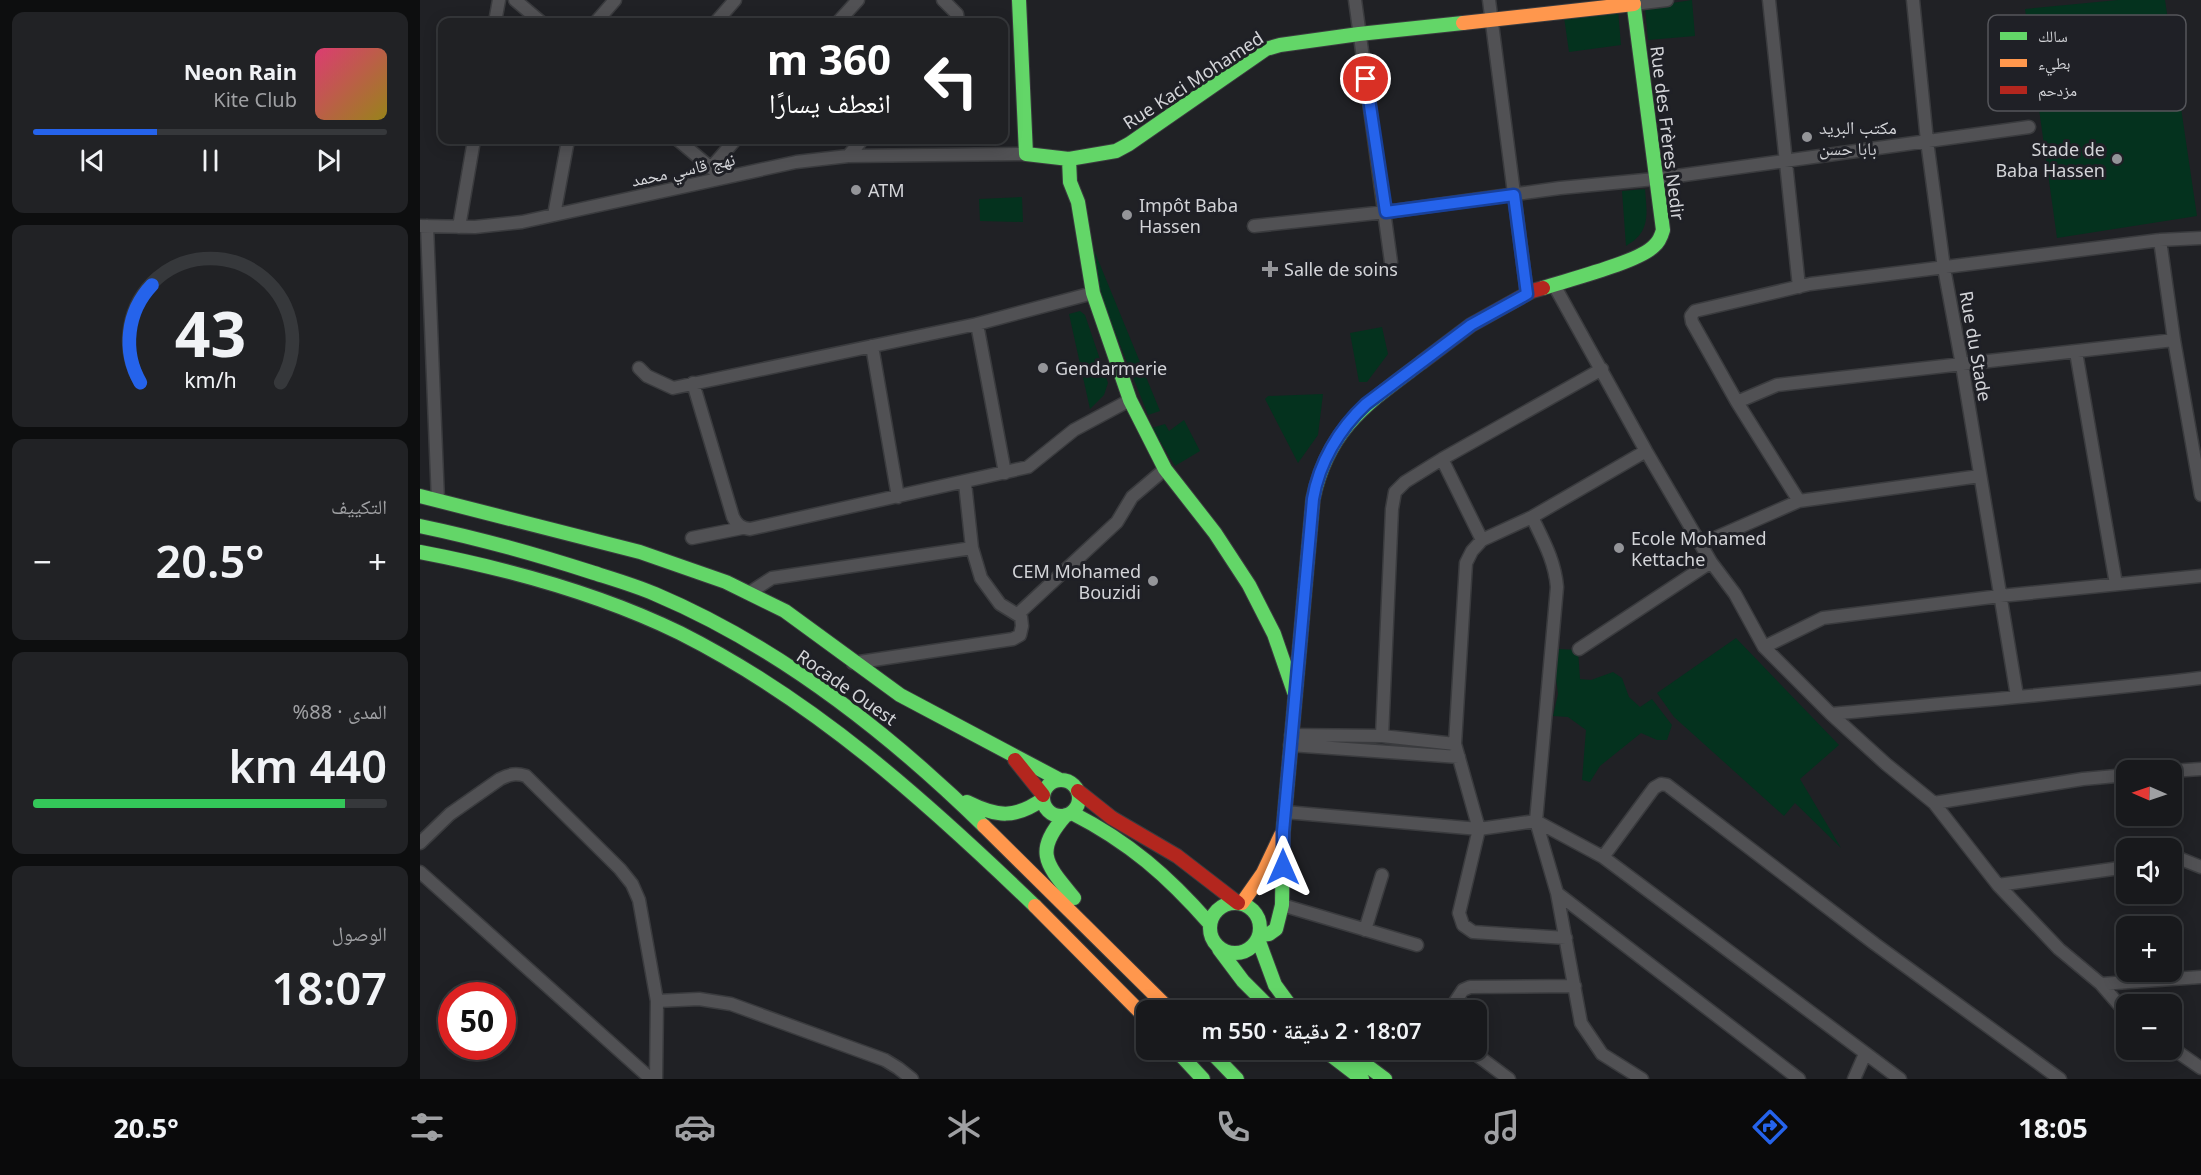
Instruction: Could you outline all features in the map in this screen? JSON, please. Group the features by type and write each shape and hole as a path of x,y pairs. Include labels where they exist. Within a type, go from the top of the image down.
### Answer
{"main road":[{"path":"1019,0 1026,154"},
{"name":"Rue Kaci Mohamed","path":"1026,154 1069,159 1116,151 1266,49 1280,45 1634,2"},
{"name":"Rue des Frères Nedir","path":"1259,937 1276,929 1282,905 1283,832 1313,499 1319,472 1352,416 1471,325 1527,294 1638,256 1653,248 1661,238 1663,230 1634,2"},
{"path":"1069,159 1070,182 1080,213 1093,293 1130,400 1165,469 1215,533 1249,585 1274,634 1296,696"},
{"path":"420,496 637,552 714,578 784,610 853,663 900,695 1034,764 1060,780 1071,783 1106,814 1177,856 1240,903 1250,907 1259,920 1259,937 1275,985 1286,1000"},
{"name":"Rocade Ouest","path":"420,526 559,561 623,582 694,612 762,650 851,710 948,791 1160,1000"},
{"path":"420,552 504,570 628,611 700,644 780,691 864,750 911,790 1081,950 1136,1008"},
{"path":"1274,634 1289,644 1301,646"},
{"path":"1006,751 1023,767 1051,813 1069,814 1115,835 1143,856 1186,895 1210,924"},
{"path":"948,791 976,807 999,815 1018,814 1026,811 1043,797 1051,783 1060,780"},
{"path":"1078,791 1079,803 1048,836 1045,852 1050,868 1080,908 1086,926"},
{"name":"Rue des Frères Nedir","path":"1240,903 1263,873 1283,832"},
{"path":"1240,903 1223,905 1212,917 1210,924 1213,941 1243,981 1262,1000"},
{"path":"1219,948 1233,954 1241,953 1248,950 1259,937"},
{"path":"1185,1060 1203,1079"},
{"path":"1219,1060 1237,1079"},
{"path":"1337,1060 1362,1079"},
{"path":"1359,1060 1385,1079"}],"street":[{"path":"496,18 499,0"},
{"path":"515,0 536,18"},
{"path":"599,18 615,0"},
{"path":"719,18 735,0"},
{"path":"842,18 858,0"},
{"path":"943,0 957,14 958,18"},
{"path":"1355,0 1386,212 1391,262"},
{"path":"1489,0 1518,194 1527,294"},
{"name":"Rue Kaci Mohamed","path":"1634,2 1667,0"},
{"path":"1769,0 1799,287"},
{"name":"Rue du Stade","path":"1913,0 1927,141 1944,268 2017,696"},
{"path":"1254,226 1655,179 2029,127"},
{"path":"459,227 473,144"},
{"path":"554,216 567,144"},
{"path":"683,144 723,178"},
{"path":"711,168 732,144"},
{"path":"848,156 858,144"},
{"name":"نهج قاسي محمد","path":"423,226 459,227 522,222 796,162 848,156 1026,154"},
{"path":"423,226 425,315 438,501"},
{"path":"1800,501 1737,402 1692,322 1691,316 1695,311 1799,287 2160,240 2201,238"},
{"path":"2160,240 2174,340 2196,440 2201,495"},
{"path":"1554,285 1646,451 1711,562 1735,594 1764,647 1831,714 1886,764 1934,803 1998,885 2059,949 2101,984 2116,1001"},
{"path":"639,368 647,376 673,388 978,324 1093,293"},
{"path":"978,324 1005,473"},
{"path":"1737,402 1777,386 2174,340"},
{"path":"872,346 898,497"},
{"path":"2076,351 2116,584"},
{"path":"1382,736 1392,509 1395,492 1405,482 1442,459 1602,369"},
{"path":"693,383 733,517 742,528"},
{"path":"692,538 742,528 750,530 1029,467 1074,430 1130,400"},
{"path":"1566,938 1473,932 1463,925 1459,913 1479,830 1457,751 1466,563 1472,550 1482,540 1532,517 1646,451"},
{"path":"1442,459 1482,540"},
{"path":"1018,614 1118,522 1132,497 1165,469"},
{"path":"1701,544 1800,501 1980,476"},
{"path":"853,663 1013,639 1020,635 1021,617 1000,603 981,578 972,548 965,483"},
{"path":"1532,517 1556,571 1557,587 1536,821 1557,893 1581,1023 1602,1054 1642,1079"},
{"path":"749,593 772,578 972,548"},
{"path":"1580,649 1711,562"},
{"path":"1764,647 1823,618 2000,596 2201,576"},
{"path":"1831,714 2101,690 2201,678"},
{"path":"1291,740 1382,736 1457,751"},
{"path":"1291,740 1457,751"},
{"path":"2182,770 2201,769"},
{"path":"420,843 450,814 508,774 518,773 526,776 620,869 632,884 643,916 657,1001 656,1079"},
{"path":"1934,803 2116,776"},
{"path":"1603,857 1654,788 1661,784 1667,785 1875,944 2060,1079"},
{"path":"1285,812 1479,830 1536,821 1603,857 1900,1079"},
{"path":"2182,860 2201,867"},
{"path":"1998,885 2116,869"},
{"path":"420,872 651,1079"},
{"path":"1365,930 1383,875"},
{"path":"1557,893 1799,1079"},
{"path":"1282,905 1417,945"},
{"path":"2101,984 2201,977"},
{"path":"1456,1000 1462,990 1470,987 1575,986"},
{"path":"657,1001 715,1000 753,1011 885,1060 912,1079"},
{"path":"1854,1079 1865,1054"},
{"path":"2182,1055 2201,1068"},
{"path":"1483,1060 1509,1079"}],"green space":[{"path":"1692,0 1695,36 1648,40 1645,7"},
{"path":"2118,0 2165,0 2167,15 2026,15 2025,9"},
{"path":"1618,10 1621,45 1569,52 1564,17"},
{"path":"2039,111 2181,111 2197,216 2057,238"},
{"path":"1645,189 1646,222 1644,228 1634,241 1626,246 1622,191"},
{"path":"1022,197 1023,222 980,221 979,199"},
{"path":"1094,250 1160,411 1148,415 1101,297"},
{"path":"1080,311 1085,315 1108,383 1104,395 1090,409 1069,314"},
{"path":"1382,327 1388,354 1367,382 1359,382 1350,333"},
{"path":"1323,394 1318,435 1298,463 1265,399 1268,396"},
{"path":"1184,420 1200,451 1175,466 1152,428 1165,424 1169,431"},
{"path":"1736,638 1839,745 1800,779 1841,848 1795,803 1784,816 1674,717 1657,693"},
{"path":"1559,649 1578,650 1580,679 1591,680 1613,672 1622,678 1629,697 1640,707 1652,699 1672,725 1667,740 1657,740 1641,733 1600,766 1590,782 1582,780 1586,730 1568,717 1553,716 1558,694 1555,670"}],"traffic: fast":[{"path":"1019,0 1026,154 1069,159 1116,151 1129,144 1266,49 1359,34 1463,23"},
{"path":"1543,288 1634,258 1656,244 1663,230 1633,0"},
{"path":"1069,159 1070,182 1078,202 1093,293 1130,400 1165,469 1215,533 1249,585 1274,634 1294,692"},
{"path":"1260,935 1269,934 1276,929 1282,905 1283,832 1313,499 1320,474 1329,453 1353,419 1384,391 1422,362"},
{"path":"420,496 640,552 726,582 785,611 900,695 1060,780"},
{"path":"420,526 549,559 639,588 701,615 788,666 871,725 948,791 984,826"},
{"path":"420,552 487,566 585,594 680,633 730,660 777,690 868,756 953,829 1035,906"},
{"path":"1061,780 1074,785 1079,798 1074,811 1061,816 1048,811 1043,798 1048,785 1061,780"},
{"path":"967,802 988,811 1006,814 1024,810 1043,799"},
{"path":"1072,813 1112,836 1147,861 1179,890 1210,924"},
{"path":"1066,815 1049,839 1047,858 1056,876 1074,898"},
{"path":"1230,903 1240,903 1253,910 1260,923 1260,928 1260,933 1253,946 1240,953 1230,953 1221,949 1214,942 1210,933 1210,923 1214,914 1221,907 1230,903"},
{"path":"1258,939 1275,985 1286,1000"},
{"path":"1219,949 1243,981 1262,1000"},
{"path":"1185,1060 1203,1079"},
{"path":"1219,1060 1237,1079"},
{"path":"1337,1060 1362,1079"},
{"path":"1359,1060 1385,1079"}],"traffic: slow":[{"path":"1463,23 1634,4"},
{"path":"984,826 1160,1000"},
{"path":"1242,903 1263,873 1281,835"},
{"path":"1035,906 1136,1008"}],"traffic: jam":[{"path":"1422,362 1471,325 1532,291 1543,288"},
{"path":"1015,760 1043,795"},
{"path":"1078,791 1112,818 1177,856 1238,903"}],"place":[{"name":"مكتب البريد بابا حسن","path":"1807,137"},
{"name":"Stade de Baba Hassen","path":"2117,159"},
{"name":"ATM","path":"856,190"},
{"name":"Impôt Baba Hassen","path":"1127,215"},
{"name":"Salle de soins","path":"1270,269"},
{"name":"Gendarmerie","path":"1043,368"},
{"name":"Ecole Mohamed Kettache","path":"1619,548"},
{"name":"CEM Mohamed Bouzidi","path":"1153,581"}],"route":[{"path":"1283,867 1283,832 1290,746 1313,499 1322,463 1352,416 1366,404 1471,325 1527,294 1514,195 1386,212 1366,79"}]}
